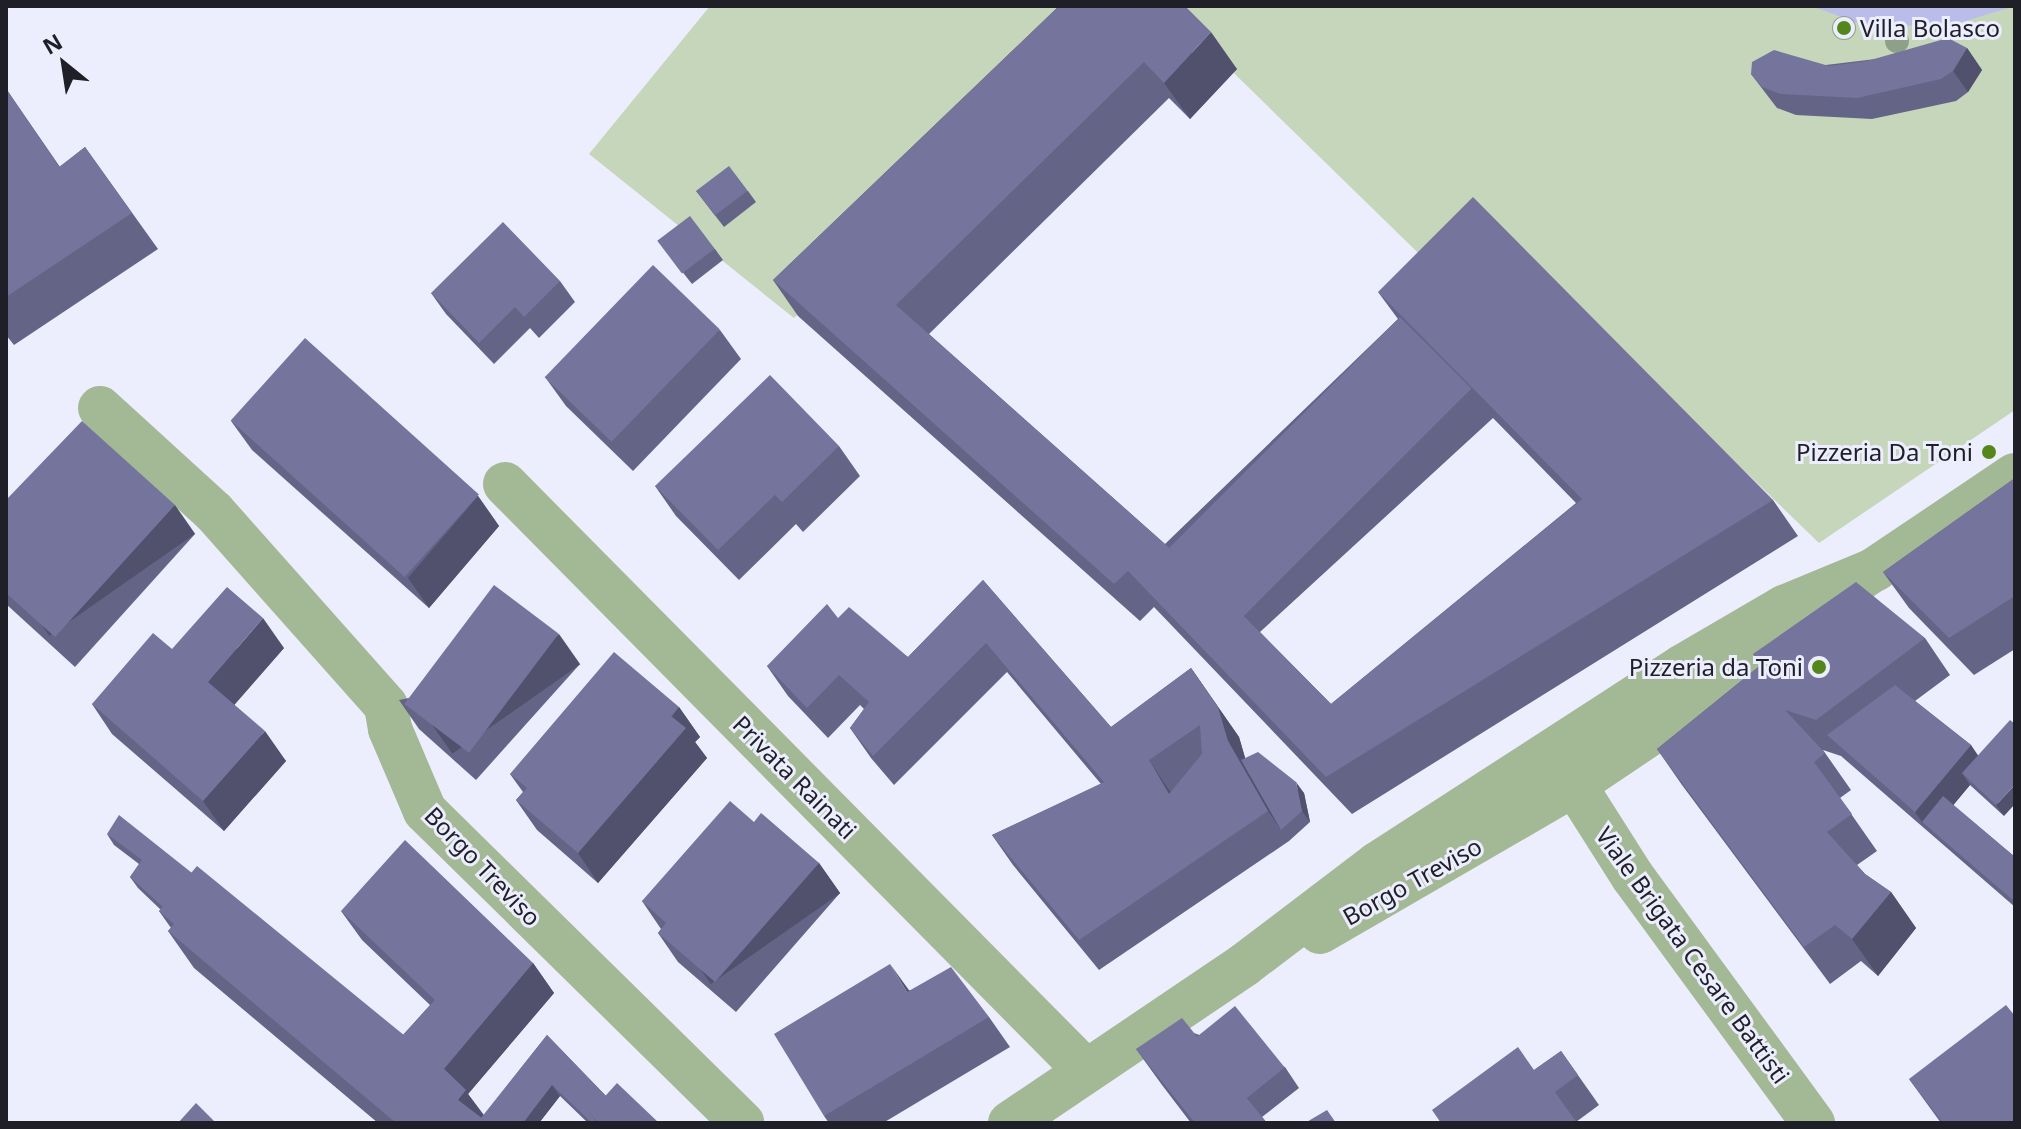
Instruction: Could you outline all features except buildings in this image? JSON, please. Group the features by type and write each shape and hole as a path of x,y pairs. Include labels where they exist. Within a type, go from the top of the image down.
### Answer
{"street":[{"name":"Borgo Treviso","path":"100,408 214,512 386,706 390,729 425,811 743,1123"},
{"name":"Borgo Treviso","path":"1244,965 1364,910 1574,785 1801,634 1876,569 2015,475"},
{"name":"Privata Rainati","path":"505,484 1086,1071"},
{"name":"Borgo Treviso","path":"1010,1123 1244,965 1377,864 1484,798 1683,666 1784,607 1876,569"},
{"name":"Borgo Treviso","path":"1484,798 1511,799 1554,777 1574,785"},
{"name":"Viale Brigata Cesare Battisti","path":"1574,785 1633,877 1813,1123"}],"green space":[{"path":"710,6 1123,6 794,318 589,154"},
{"path":"1165,6 2015,6 2015,410 1819,543 1501,235 1450,284"}],"water":[{"path":"1811,6 2015,6 1962,22 1873,28"}],"place":[{"name":"Villa Bolasco","path":"1844,28"},
{"name":"Pizzeria Da Toni","path":"1989,452"},
{"name":"Pizzeria da Toni","path":"1819,667"}]}
